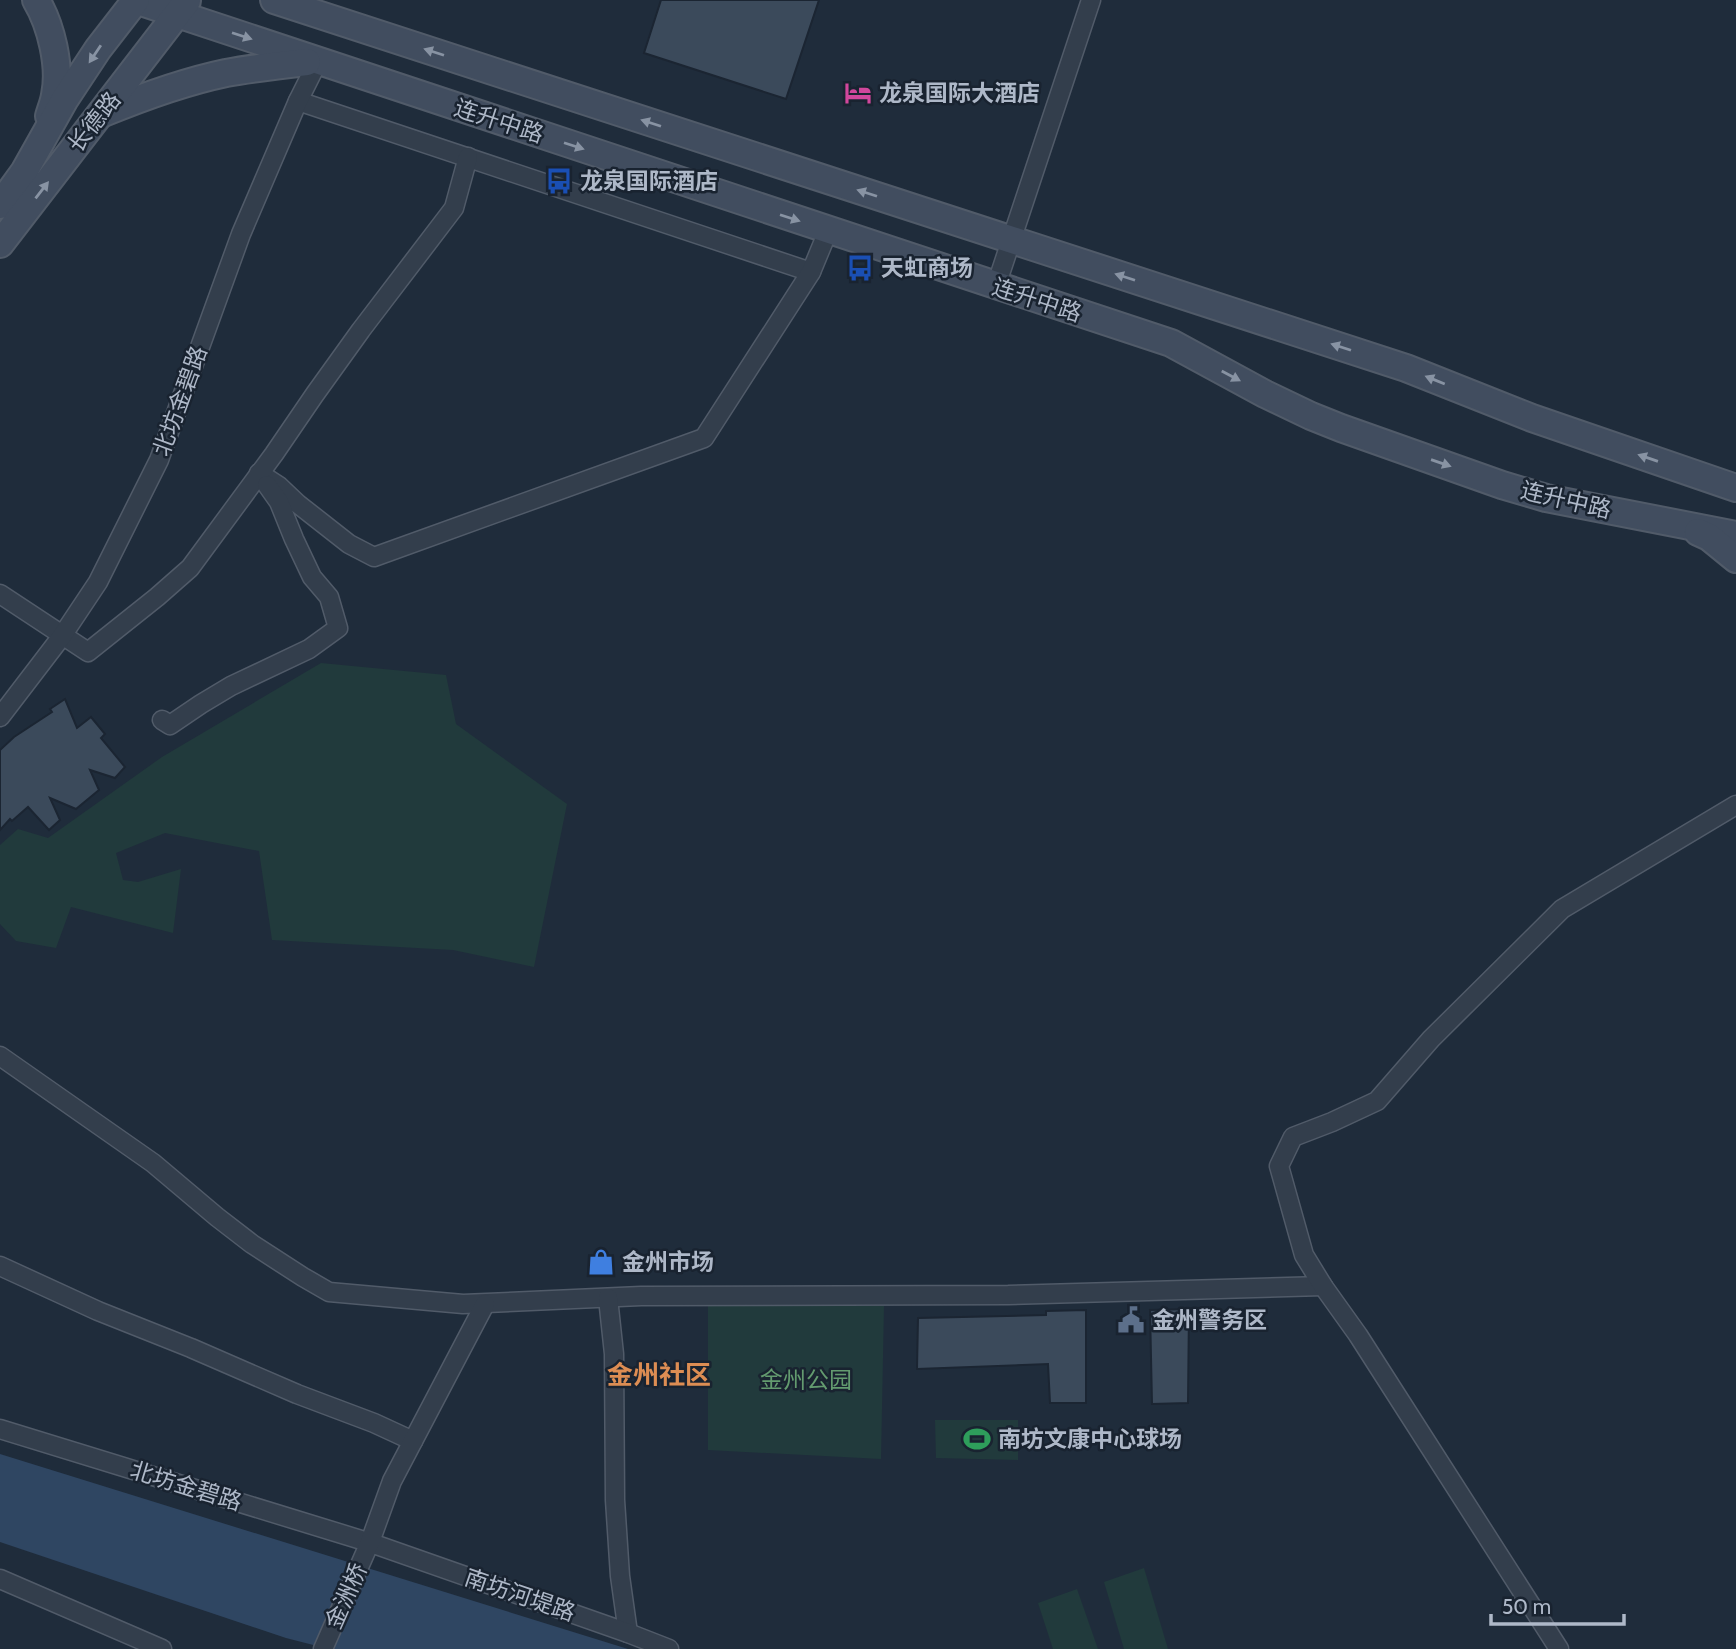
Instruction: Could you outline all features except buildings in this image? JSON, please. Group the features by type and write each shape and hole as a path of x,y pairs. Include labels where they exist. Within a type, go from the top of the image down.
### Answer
{"main road":[{"path":"36,0 55,51 56,93 42,141"},
{"name":"长德路","path":"0,205 24,172 65,99 135,0"},
{"name":"连升中路","path":"135,0 183,7 318,61 1171,344 1311,416 1502,485 1546,498 1736,535"},
{"name":"连升中路","path":"274,0 1406,368 1532,418 1736,488"},
{"path":"331,0 362,29"},
{"name":"长德路","path":"0,244 183,7"},
{"path":"100,115 140,97 226,73 318,61"},
{"path":"1678,468 1736,466"},
{"path":"1680,524 1709,537 1736,559"}],"street":[{"path":"996,286 1091,0"},
{"name":"北坊金碧路","path":"0,717 62,636 98,582 159,460 241,234 318,61"},
{"path":"298,101 811,272"},
{"path":"0,594 88,652 190,568 353,341 454,208 467,157"},
{"path":"259,473 279,486 349,544 374,557 704,438 811,272 828,231"},
{"path":"162,720 170,725 231,686 309,649 338,628 329,597 312,577 279,502 259,473"},
{"path":"1559,1649 1304,1255 1279,1166 1293,1137 1377,1101 1431,1039 1562,909 1736,805"},
{"path":"0,1056 153,1163 252,1244 329,1292 485,1304 641,1296 1008,1295 1323,1286"},
{"path":"0,1265 98,1311 413,1441"},
{"path":"608,1298 614,1354 615,1500 620,1576 628,1633"},
{"name":"金洲桥","path":"323,1649 371,1543 392,1481 485,1304"},
{"name":"北坊金碧路","path":"0,1429 371,1543"},
{"name":"南坊河堤路","path":"371,1543 668,1649"},
{"path":"0,1579 162,1649"}],"green space":[{"path":"321,663 446,675 456,724 567,804 534,967 453,950 272,940 259,851 165,833 116,853 123,880 138,882 181,869 173,933 71,907 56,948 16,941 0,924 0,845 18,829 48,838 162,757"},
{"name":"金州公园","path":"708,1304 884,1306 881,1459 708,1450"},
{"name":"南坊文康中心球场","path":"935,1420 1018,1420 1018,1460 936,1458"},
{"path":"1144,1568 1168,1649 1124,1649 1104,1582"},
{"path":"1077,1589 1098,1649 1053,1649 1038,1603"}],"water":[{"path":"0,1454 628,1649 329,1649 286,1638 0,1542"}],"place":[{"name":"龙泉国际大酒店","path":"858,93"},
{"name":"龙泉国际酒店","path":"559,181"},
{"name":"天虹商场","path":"860,268"},
{"name":"金州市场","path":"601,1262"},
{"name":"金州警务区","path":"1131,1320"},
{"name":"南坊文康中心球场","path":"977,1439"}],"district":[{"name":"金州社区","path":"659,1375"}]}
